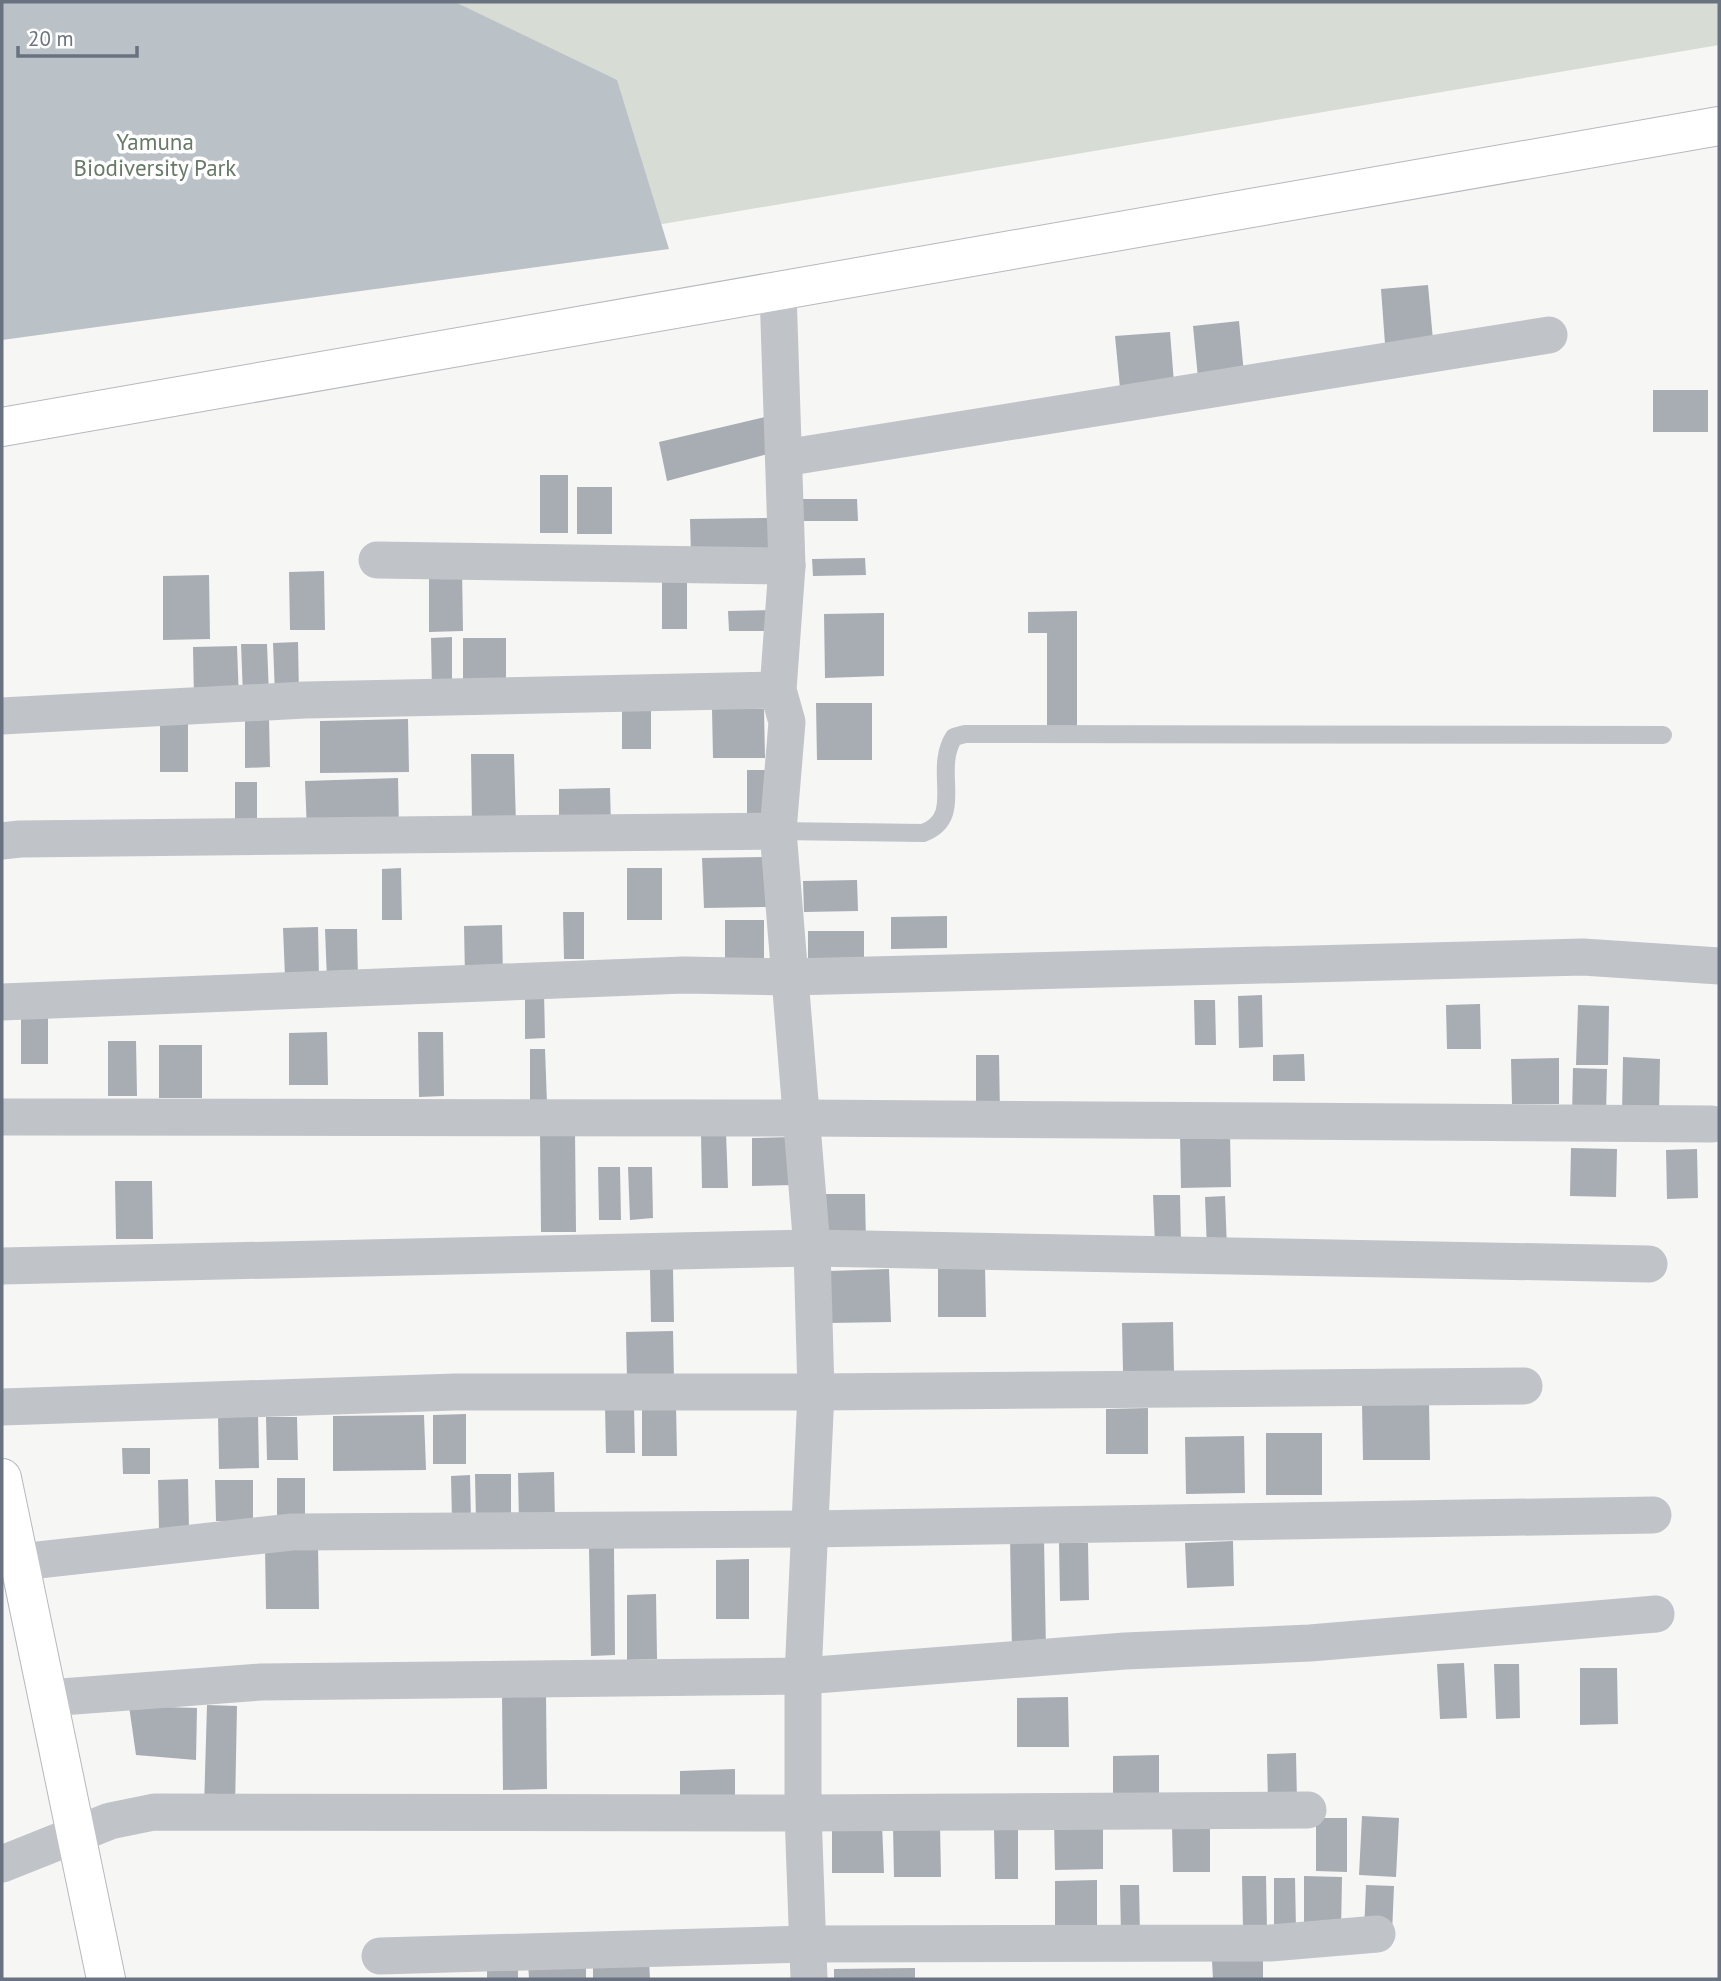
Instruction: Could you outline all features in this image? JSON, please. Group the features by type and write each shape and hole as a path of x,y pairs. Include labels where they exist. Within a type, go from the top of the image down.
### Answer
{"street":[{"path":"2,427 1719,127"},
{"path":"778,290 787,566 778,690 787,722 778,831 812,1248 816,1392 803,1676 807,1962"},
{"path":"784,458 1549,335"},
{"path":"377,560 787,566"},
{"path":"2,716 305,700 778,690"},
{"path":"2,841 778,831"},
{"path":"2,1002 684,975 791,977 1583,957 1719,966"},
{"path":"2,1117 803,1118 1712,1124"},
{"path":"2,1266 812,1248 1649,1264"},
{"path":"2,1407 455,1392 1524,1386"},
{"path":"2,1478 10,1562 48,1698 106,1979"},
{"path":"10,1562 292,1532 809,1529 1653,1515"},
{"path":"48,1698 261,1682 803,1676 1125,1651 1310,1643 1656,1614"},
{"path":"2,1864 13,1857 110,1821 154,1812 803,1813 1308,1810"},
{"path":"380,1956 807,1962 1270,1944 1377,1934"}],"lane":[{"path":"778,831 923,833 936,828 944,816 946,748 954,737 965,734 1663,735"}],"green space":[{"name":"Yamuna Biodiversity Park","path":"2,2 1719,2 1719,45 2,336"}],"shaded area":[{"path":"2,2 455,2 617,80 669,249 2,340"}],"building":[{"path":"1428,285 1433,340 1385,344 1381,289"},
{"path":"1239,321 1244,374 1198,378 1193,326"},
{"path":"1170,332 1174,383 1120,388 1115,336"},
{"path":"1653,390 1708,390 1708,432 1653,432"},
{"path":"769,416 768,454 667,481 659,442"},
{"path":"540,475 568,475 568,533 540,533"},
{"path":"577,487 612,487 612,534 577,534"},
{"path":"801,499 857,499 858,521 801,521"},
{"path":"771,518 772,557 691,558 690,519"},
{"path":"865,558 866,575 813,576 812,559"},
{"path":"462,568 463,631 429,632 429,569"},
{"path":"324,571 325,630 290,630 289,572"},
{"path":"209,575 210,639 163,640 163,576"},
{"path":"662,580 687,580 687,629 662,629"},
{"path":"781,610 781,631 729,631 728,611"},
{"path":"1077,611 1077,728 1047,728 1047,633 1028,633 1028,612"},
{"path":"884,613 884,676 825,678 824,614"},
{"path":"452,637 452,690 432,690 431,638"},
{"path":"463,638 506,638 506,691 463,691"},
{"path":"298,642 299,694 275,695 273,643"},
{"path":"241,644 267,644 269,695 243,696"},
{"path":"237,646 239,699 194,701 193,647"},
{"path":"816,703 872,703 872,760 817,760"},
{"path":"712,709 764,709 765,758 713,758"},
{"path":"622,710 651,710 651,749 622,749"},
{"path":"245,718 269,718 270,767 245,768"},
{"path":"160,719 188,719 188,772 160,772"},
{"path":"408,719 409,772 320,773 320,721"},
{"path":"471,754 514,754 516,825 472,825"},
{"path":"747,770 774,770 774,817 747,817"},
{"path":"398,778 399,829 307,832 305,781"},
{"path":"235,782 257,782 257,825 235,826"},
{"path":"610,788 611,827 559,827 559,789"},
{"path":"770,857 770,907 704,908 702,858"},
{"path":"401,868 402,920 382,920 382,869"},
{"path":"627,868 662,868 662,920 627,920"},
{"path":"857,880 858,911 804,912 803,881"},
{"path":"563,912 584,912 584,959 564,959"},
{"path":"947,916 947,948 891,949 891,917"},
{"path":"725,920 764,920 764,971 725,971"},
{"path":"502,925 503,977 465,978 464,926"},
{"path":"318,927 319,977 285,977 283,928"},
{"path":"325,929 357,929 358,980 327,980"},
{"path":"808,931 864,931 864,965 808,965"},
{"path":"525,992 544,992 545,1038 525,1039"},
{"path":"1262,995 1263,1047 1239,1048 1238,996"},
{"path":"1194,1000 1215,1000 1216,1045 1195,1045"},
{"path":"1480,1004 1481,1049 1447,1049 1446,1005"},
{"path":"1578,1005 1609,1006 1608,1065 1576,1065"},
{"path":"21,1008 48,1008 48,1064 21,1064"},
{"path":"327,1032 328,1085 289,1085 289,1033"},
{"path":"418,1032 443,1032 444,1096 419,1097"},
{"path":"108,1041 136,1041 137,1096 108,1096"},
{"path":"159,1045 202,1045 202,1098 159,1098"},
{"path":"530,1049 545,1049 547,1104 530,1104"},
{"path":"1304,1054 1305,1081 1273,1081 1273,1055"},
{"path":"976,1055 999,1055 1000,1113 976,1113"},
{"path":"1623,1057 1660,1059 1659,1116 1622,1114"},
{"path":"1559,1058 1559,1104 1512,1104 1511,1059"},
{"path":"1573,1068 1607,1069 1606,1116 1572,1116"},
{"path":"575,1131 576,1232 541,1232 540,1132"},
{"path":"726,1132 728,1188 702,1188 701,1133"},
{"path":"1230,1132 1231,1187 1181,1188 1180,1133"},
{"path":"794,1137 794,1185 752,1186 752,1138"},
{"path":"1571,1148 1617,1149 1616,1197 1570,1196"},
{"path":"1697,1149 1698,1198 1667,1199 1666,1150"},
{"path":"598,1167 620,1167 621,1220 599,1220"},
{"path":"628,1167 652,1167 653,1218 630,1220"},
{"path":"115,1181 152,1181 153,1239 116,1239"},
{"path":"820,1194 865,1194 866,1246 820,1246"},
{"path":"1153,1195 1180,1195 1181,1244 1155,1246"},
{"path":"1225,1196 1227,1249 1207,1250 1205,1197"},
{"path":"938,1265 985,1265 986,1317 938,1317"},
{"path":"650,1269 673,1269 674,1322 651,1322"},
{"path":"889,1269 891,1322 829,1323 829,1271"},
{"path":"1173,1322 1174,1372 1123,1372 1122,1323"},
{"path":"673,1331 674,1379 627,1380 626,1332"},
{"path":"1429,1402 1430,1460 1363,1460 1362,1403"},
{"path":"676,1404 677,1456 642,1456 642,1405"},
{"path":"605,1405 634,1405 635,1453 606,1453"},
{"path":"1148,1408 1148,1454 1106,1454 1106,1409"},
{"path":"466,1414 466,1464 433,1464 433,1415"},
{"path":"258,1415 259,1468 219,1469 218,1416"},
{"path":"424,1415 426,1470 333,1471 333,1416"},
{"path":"266,1417 297,1417 298,1460 267,1460"},
{"path":"1266,1433 1322,1433 1322,1495 1266,1495"},
{"path":"1244,1436 1245,1493 1186,1494 1185,1437"},
{"path":"122,1448 150,1448 150,1474 123,1474"},
{"path":"554,1472 555,1523 519,1523 518,1473"},
{"path":"475,1474 511,1474 511,1521 476,1521"},
{"path":"470,1475 471,1521 452,1521 451,1476"},
{"path":"277,1478 305,1478 305,1527 277,1527"},
{"path":"188,1479 189,1529 159,1529 158,1480"},
{"path":"215,1480 253,1480 253,1521 216,1521"},
{"path":"1010,1537 1044,1537 1046,1652 1012,1652"},
{"path":"1233,1541 1234,1586 1187,1588 1185,1543"},
{"path":"1059,1543 1088,1543 1089,1600 1060,1601"},
{"path":"318,1545 319,1609 266,1609 265,1546"},
{"path":"589,1548 614,1548 615,1655 591,1656"},
{"path":"749,1559 749,1619 716,1619 716,1560"},
{"path":"656,1594 657,1659 627,1660 627,1595"},
{"path":"1464,1663 1467,1718 1440,1719 1437,1664"},
{"path":"1494,1664 1519,1664 1520,1718 1496,1719"},
{"path":"1580,1668 1617,1668 1618,1724 1580,1725"},
{"path":"546,1694 547,1789 503,1790 502,1695"},
{"path":"1068,1697 1069,1747 1017,1747 1017,1698"},
{"path":"207,1705 237,1706 235,1809 204,1808"},
{"path":"129,1706 197,1708 196,1760 136,1755"},
{"path":"1296,1753 1297,1803 1268,1804 1267,1754"},
{"path":"1159,1755 1159,1797 1113,1798 1113,1756"},
{"path":"735,1769 735,1803 680,1804 680,1771"},
{"path":"1362,1816 1399,1818 1396,1877 1359,1875"},
{"path":"1316,1818 1347,1818 1347,1872 1316,1871"},
{"path":"1103,1820 1103,1869 1055,1870 1054,1821"},
{"path":"832,1824 882,1824 884,1873 832,1873"},
{"path":"940,1825 941,1877 894,1877 893,1826"},
{"path":"1172,1825 1210,1825 1210,1872 1173,1872"},
{"path":"994,1829 1018,1829 1018,1879 995,1879"},
{"path":"1242,1876 1266,1876 1267,1930 1243,1930"},
{"path":"1304,1876 1342,1877 1341,1932 1304,1931"},
{"path":"1274,1878 1295,1878 1296,1930 1274,1931"},
{"path":"1097,1880 1097,1932 1055,1933 1055,1881"},
{"path":"1120,1885 1139,1885 1140,1936 1121,1936"},
{"path":"1366,1885 1394,1886 1392,1933 1364,1932"},
{"path":"593,1961 649,1961 650,1979 593,1979"},
{"path":"1212,1961 1263,1961 1263,1979 1213,1979"},
{"path":"518,1962 518,1979 487,1979 487,1963"},
{"path":"586,1962 586,1979 529,1979 528,1963"},
{"path":"915,1968 915,1979 834,1979 834,1969"}]}
